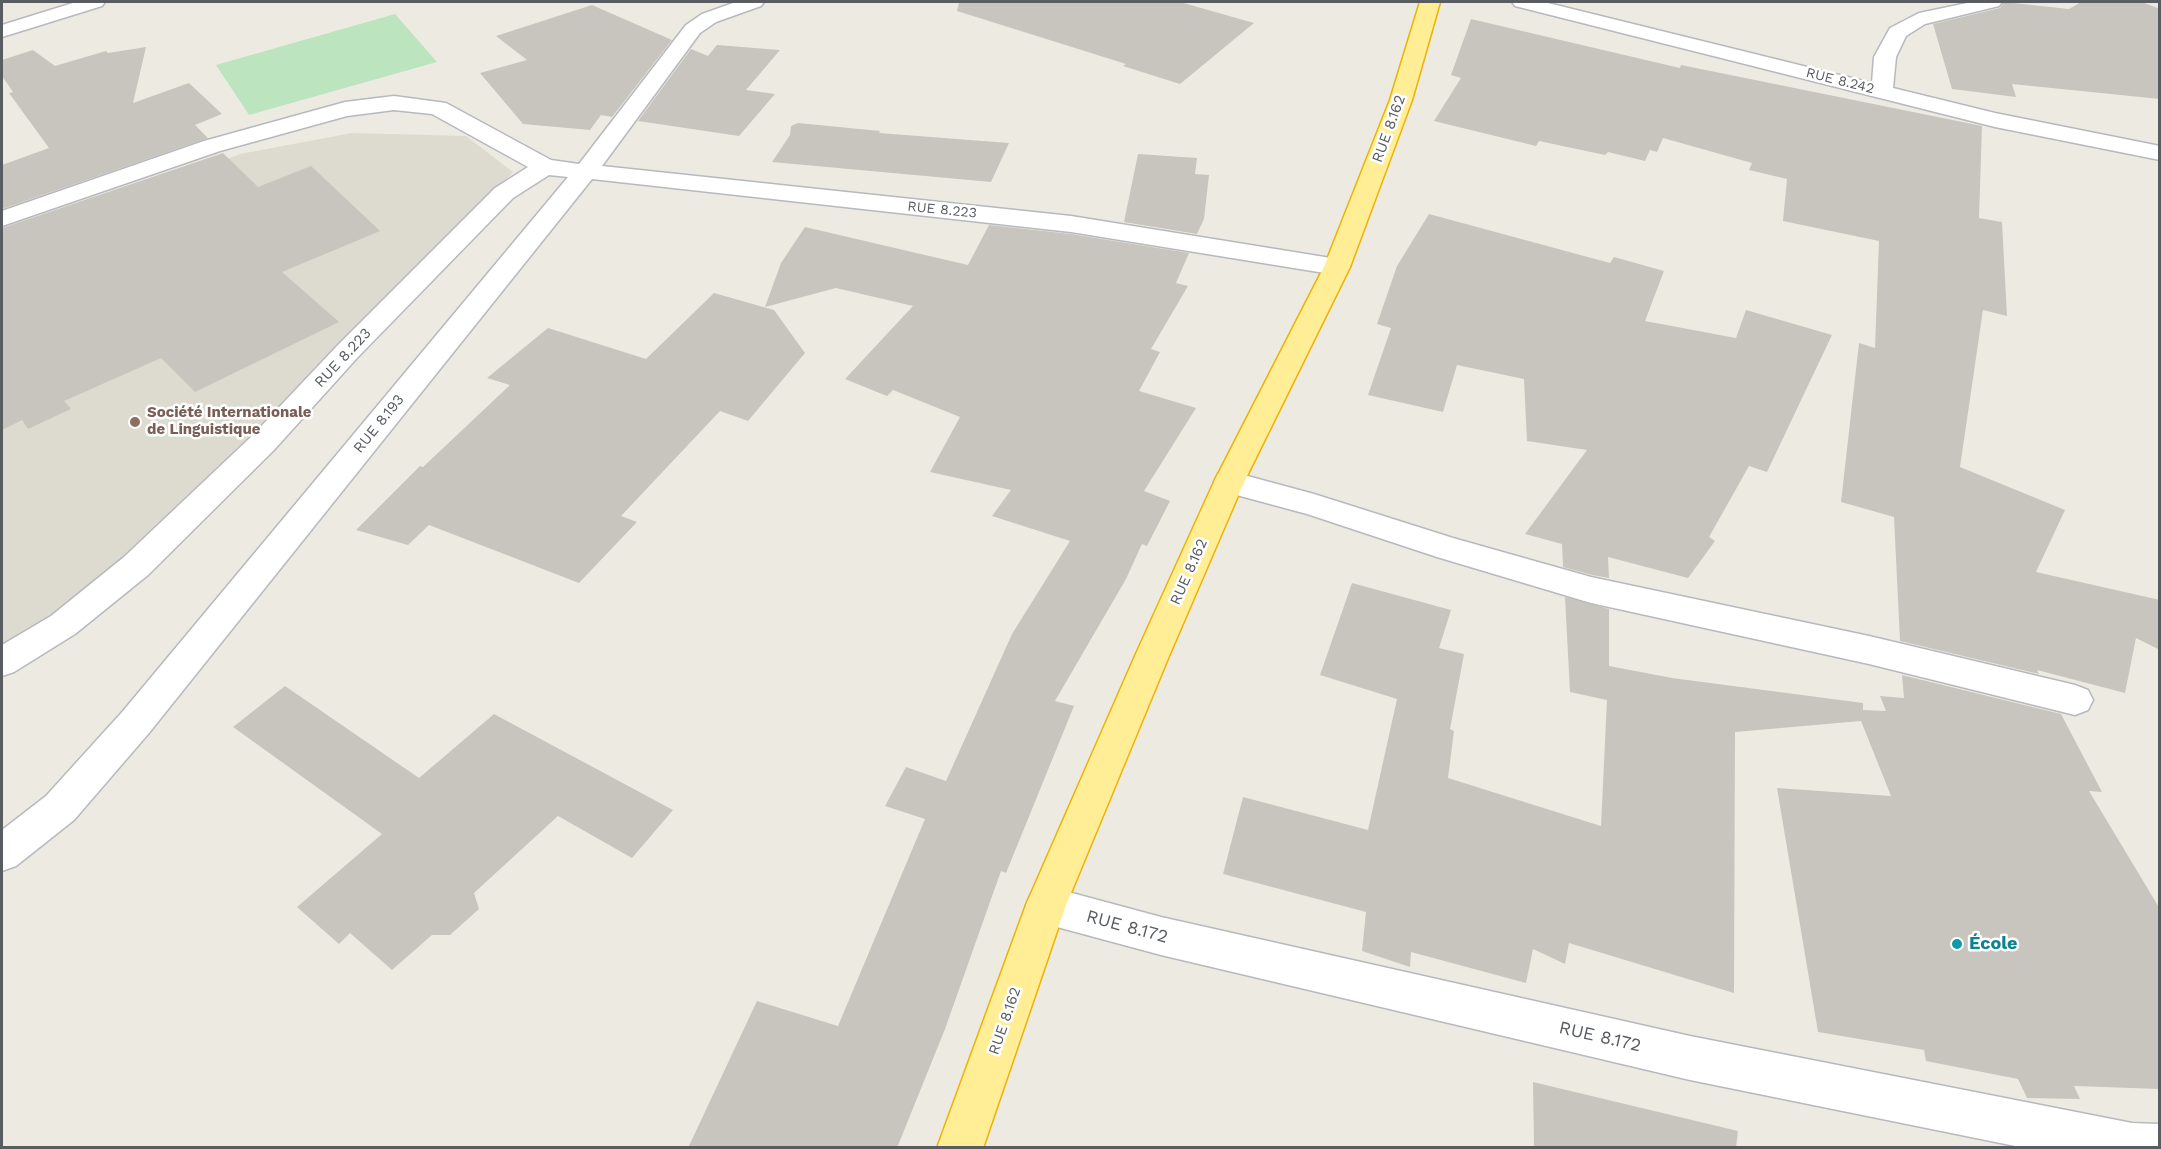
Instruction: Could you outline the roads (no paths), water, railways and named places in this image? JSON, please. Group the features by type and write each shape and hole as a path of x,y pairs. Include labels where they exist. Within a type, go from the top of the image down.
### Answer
{"highway":[{"name":"RUE 8.162","path":"960,1148 1046,905 1229,482 1337,267 1401,100 1430,2"}],"street":[{"name":"RUE 8.193","path":"2,853 60,808 136,722 585,172 693,29 710,18 754,2"},
{"name":"RUE 8.242","path":"1522,2 1995,120 2160,153"},
{"path":"1882,92 1885,57 1897,32 1919,19 1992,2"},
{"path":"2,31 84,3"},
{"name":"RUE 8.223","path":"2,219 212,146 345,109 394,103 438,108 545,166 1071,224 1337,267"},
{"name":"RUE 8.223","path":"2,662 63,625 136,566 263,443 347,351 504,193 545,166"},
{"path":"1229,482 1314,505 1448,549 1591,590 1869,650 2075,700"},
{"name":"RUE 8.172","path":"1046,905 1161,936 1690,1058 2132,1146 2160,1147"}],"place":[{"name":"Société Internationale de Linguistique","path":"135,422"},
{"name":"École","path":"1957,944"}]}
